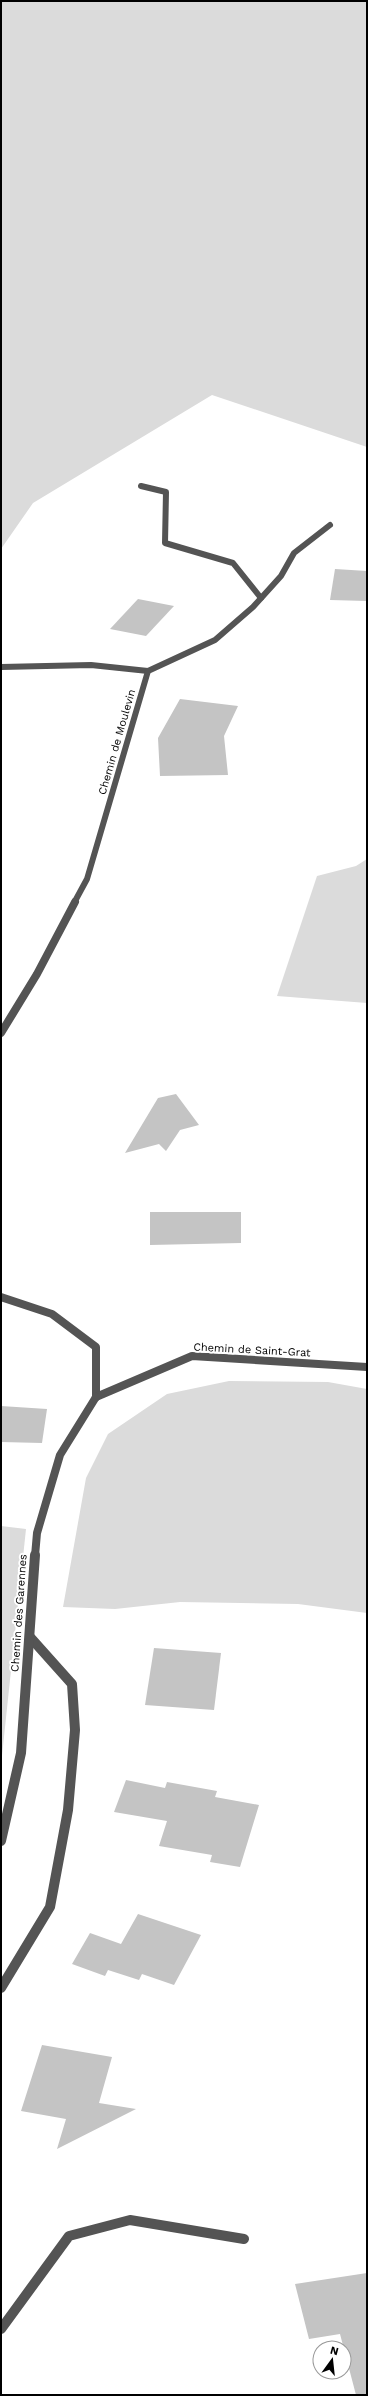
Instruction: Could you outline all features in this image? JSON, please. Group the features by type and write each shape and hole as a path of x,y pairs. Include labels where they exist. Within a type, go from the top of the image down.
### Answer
{"street":[{"path":"141,486 166,492 165,543 233,563 261,598"},
{"path":"1,667 91,665 148,671 214,640 261,598 281,576 294,553 330,525"},
{"name":"Chemin de Moulevin","path":"1,1033 37,974 87,879 148,671"},
{"path":"1,1297 52,1314 96,1347 96,1397"},
{"name":"Chemin de Saint-Grat","path":"96,1397 192,1356 367,1367"},
{"name":"Chemin des Garennes","path":"1,1841 21,1753 37,1533 60,1455 96,1397"},
{"path":"1,1988 50,1907 68,1810 75,1730 72,1684 30,1637"},
{"path":"1,2329 69,2236 130,2220 244,2239"}],"shaded area":[{"path":"1,1 367,1 367,447 212,395 33,503 1,549"},
{"path":"367,859 367,1003 277,996 317,876 356,866"},
{"path":"229,1381 328,1382 367,1389 367,1613 298,1604 180,1602 115,1609 63,1607 86,1478 108,1434 167,1394"},
{"path":"1,1526 26,1529 1,1765"}],"building":[{"path":"335,569 367,571 367,601 330,600"},
{"path":"138,599 174,606 146,636 110,629"},
{"path":"180,699 238,706 224,736 228,775 160,776 158,738"},
{"path":"176,1094 199,1125 180,1130 166,1151 159,1144 125,1153 158,1098"},
{"path":"150,1212 241,1212 241,1243 150,1245"},
{"path":"1,1406 47,1409 42,1443 1,1442"},
{"path":"154,1648 221,1653 214,1710 145,1705"},
{"path":"126,1780 165,1788 167,1782 217,1791 215,1797 259,1805 240,1867 210,1862 212,1855 159,1846 167,1821 114,1812"},
{"path":"138,1914 201,1935 174,1985 142,1974 139,1980 108,1970 105,1976 72,1964 90,1933 121,1944"},
{"path":"42,2045 112,2057 99,2103 136,2109 57,2149 66,2119 21,2111"},
{"path":"367,2273 367,2395 356,2395 352,2380 352,2340 342,2340 340,2334 309,2339 295,2284"}]}
